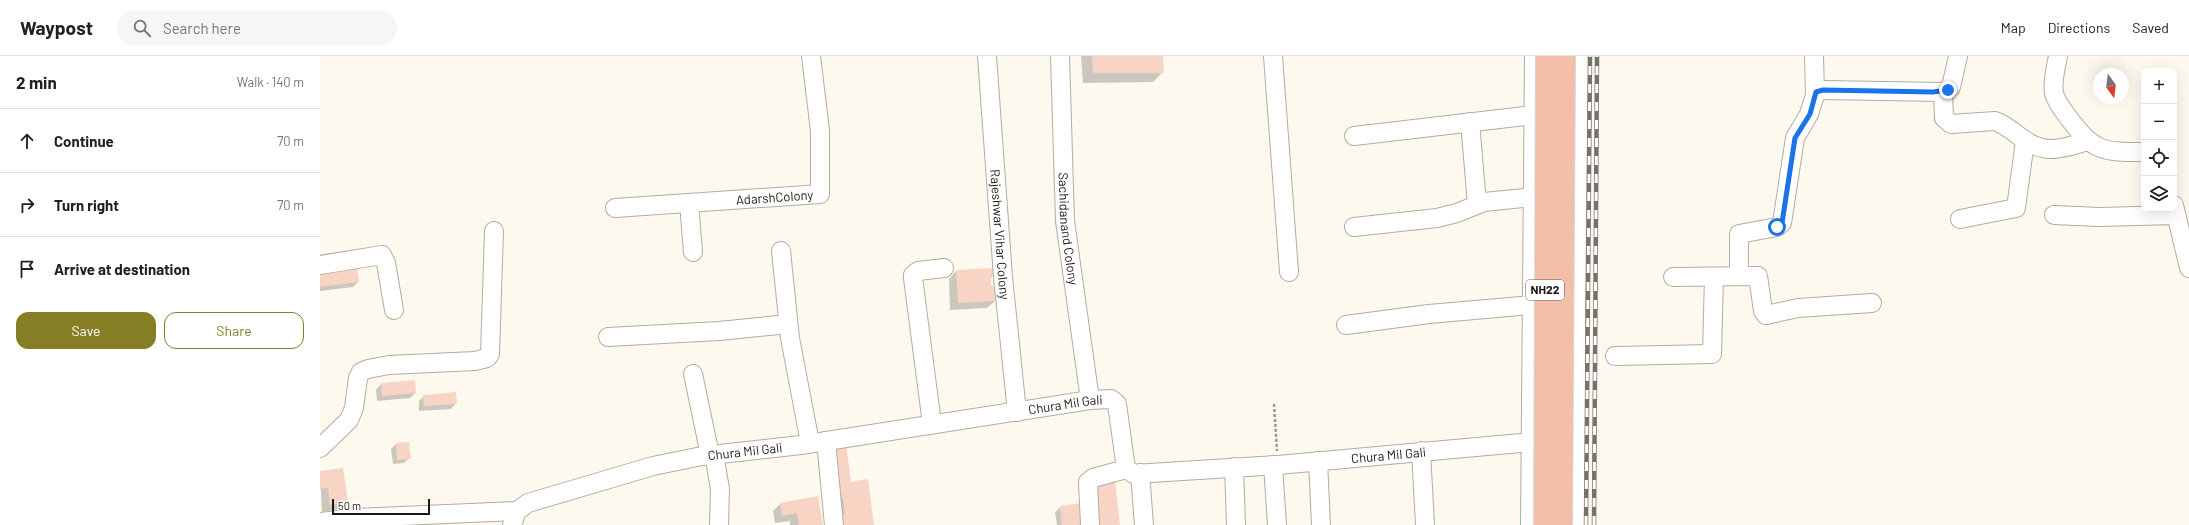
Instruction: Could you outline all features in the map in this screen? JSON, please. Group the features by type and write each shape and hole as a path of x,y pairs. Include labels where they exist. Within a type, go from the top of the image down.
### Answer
{"highway":[{"name":"NH22","path":"1545,525 1547,56"},
{"name":"NH22","path":"1561,525 1564,56"}],"street":[{"name":"AdarshColony","path":"615,208 820,194 820,131 811,56"},
{"name":"Rajeshwar Vihar Colony","path":"987,56 1003,277 1017,412"},
{"name":"Sachidanand Colony","path":"1060,56 1065,221 1090,400"},
{"path":"1273,56 1289,272"},
{"path":"1530,525 1534,56"},
{"path":"1576,525 1579,56"},
{"path":"1739,276 1739,234 1777,227 1782,223 1795,138 1810,114 1815,94 1814,56"},
{"path":"1815,94 1823,90 1943,92 1951,87 1958,56"},
{"path":"2058,56 2054,94 2059,104 2086,141 2112,151 2141,152"},
{"path":"1943,92 1943,113 1946,122 1956,125 1995,121 2001,123 2025,141 2039,149 2066,147 2086,141"},
{"path":"1354,136 1534,115"},
{"path":"1470,122 1477,204"},
{"path":"1960,219 2016,208 2025,141"},
{"path":"1354,227 1447,217 1477,204 1495,200 1533,197"},
{"path":"689,203 693,252"},
{"path":"2054,215 2099,217 2153,212"},
{"path":"2175,212 2189,268"},
{"path":"320,448 349,420 354,408 358,378 361,372 368,369 389,365 475,361 487,358 490,354 494,231"},
{"path":"781,251 788,324 818,442 834,525"},
{"path":"320,265 382,255 386,263 394,310"},
{"path":"932,424 912,278 913,275 918,272 944,268"},
{"path":"1673,278 1739,276 1758,277 1762,311 1766,316 1802,307 1872,303"},
{"path":"1616,356 1712,354 1714,277"},
{"path":"1346,324 1429,314 1532,305"},
{"path":"608,337 719,331 788,324"},
{"path":"693,374 720,489 720,525"},
{"name":"Chura Mil Gali","path":"320,522 355,518 498,512 524,509 570,491 653,466 712,455 818,442 1090,400 1111,399 1117,404 1133,471 1234,468 1276,465 1531,442"},
{"path":"1532,400 1576,401"},
{"path":"1421,451 1425,525"},
{"path":"1318,461 1321,525"},
{"path":"1276,465 1277,525"},
{"path":"1234,468 1236,525"},
{"path":"1090,525 1088,482 1093,478 1133,471 1144,525"}],"path":[{"path":"1274,404 1276,465"}],"building":[{"path":"1092,56 1163,56 1164,73 1093,73"},
{"path":"357,264 359,282 320,287 320,268"},
{"path":"993,268 994,276 991,276 991,286 995,286 996,301 958,303 956,270"},
{"path":"415,380 416,393 382,396 381,383"},
{"path":"456,392 457,404 424,406 423,395"},
{"path":"409,442 411,459 397,460 396,443"},
{"path":"846,444 851,482 868,479 874,525 834,525 833,515 845,514 843,498 834,499 827,446"},
{"path":"343,468 348,502 330,505 328,488 320,489 320,471"},
{"path":"1115,481 1120,525 1096,525 1091,483"},
{"path":"818,496 823,525 799,525 797,513 782,516 780,503"},
{"path":"1081,503 1084,525 1062,525 1060,506"}],"railway":[{"path":"1586,525 1590,56"},
{"path":"1594,525 1597,56"}],"route":[{"path":"1777,227 1779,227 1782,223 1795,138 1810,114 1816,92 1820,90 1933,92 1943,92 1948,90"}]}
